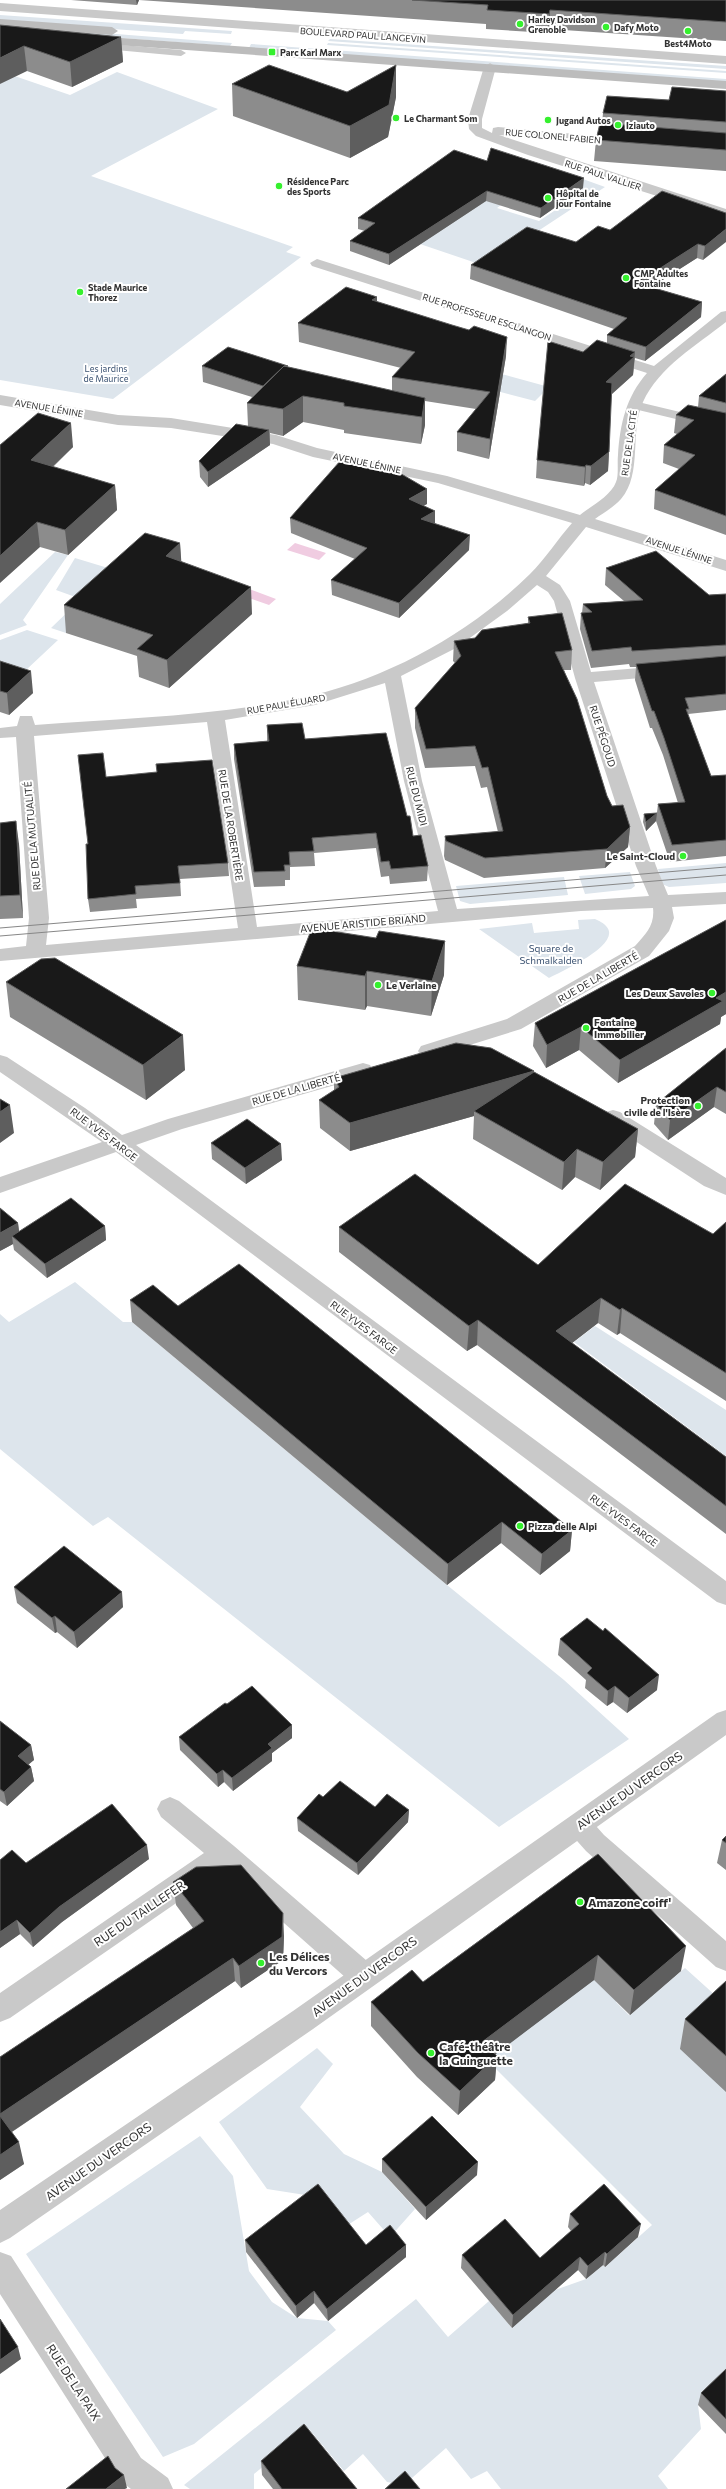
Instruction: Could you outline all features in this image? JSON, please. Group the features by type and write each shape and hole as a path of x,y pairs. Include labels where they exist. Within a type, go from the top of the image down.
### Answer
{"main road":[{"path":"0,23 726,76"},
{"path":"0,32 726,85"}],"street":[{"name":"BOULEVARD PAUL LANGEVIN","path":"0,8 726,60"},
{"path":"479,131 475,119 490,67"},
{"name":"RUE COLONEL FABIEN","path":"479,131 640,143"},
{"name":"RUE PAUL VALLIER","path":"479,131 539,154 726,214"},
{"name":"RUE PROFESSEUR ESCLANGON","path":"317,263 656,371"},
{"name":"RUE DE LA CITÉ","path":"583,520 621,490 634,404 656,371 726,315"},
{"name":"AVENUE LÉNINE","path":"0,400 118,420 171,424 276,440 313,452 441,479 583,520 726,566"},
{"name":"RUE PAUL ÉLUARD","path":"0,732 25,726 215,716 315,700 363,686 392,674 450,644 501,607 536,577 583,520"},
{"name":"RUE PÉGOUD","path":"536,577 554,589 562,601 584,678 646,866 662,903"},
{"path":"584,678 679,670"},
{"name":"RUE DU MIDI","path":"392,674 413,781 449,916"},
{"name":"RUE DE LA ROBERTIÈRE","path":"215,716 248,933"},
{"name":"RUE DE LA MUTUALITÉ","path":"25,726 39,918 36,952"},
{"name":"AVENUE ARISTIDE BRIAND","path":"0,955 581,905 662,903 726,898"},
{"name":"RUE DE LA LIBERTÉ","path":"410,1057 487,1043 514,1024 642,951 659,931 664,918 662,903"},
{"name":"RUE YVES FARGE","path":"0,1062 78,1114 726,1595"},
{"name":"RUE DE LA LIBERTÉ","path":"0,1185 175,1124 380,1065"},
{"path":"599,1108 719,1184"},
{"name":"AVENUE DU VERCORS","path":"0,2228 364,1976 726,1721"},
{"path":"170,1809 225,1854 364,1976"},
{"path":"579,1825 595,1843 726,1958"},
{"name":"RUE DU TAILLEFER","path":"0,2009 225,1854"},
{"name":"RUE DE LA PAIX","path":"0,2267 130,2469 157,2489"}],"lane":[{"path":"86,45 181,53"},
{"path":"634,404 683,414 726,427"}],"green space":[{"path":"0,15 232,31 231,34 185,31 183,34 0,21"},
{"path":"0,25 232,43 230,46 0,29"},
{"path":"330,39 726,66 726,69 328,41"},
{"path":"328,43 726,71 726,73 327,45"},
{"path":"251,44 726,79 726,82 249,48"},
{"name":"Les jardins de Maurice","path":"0,71 70,95 117,72 218,109 91,176 293,247 286,252 301,257 113,399 0,380"},
{"path":"542,164 571,175 529,184 497,208 539,221 584,191 575,185 580,178 605,187 485,266 420,244"},
{"path":"465,364 549,387 535,401 413,369"},
{"path":"55,552 68,555 23,620 27,625 0,635 0,604"},
{"path":"75,558 131,575 66,633 51,628 81,599 56,590"},
{"path":"27,630 58,640 10,685 0,682 0,640"},
{"path":"726,863 726,883 669,887 662,884 658,869"},
{"path":"630,872 635,886 631,889 585,894 579,876"},
{"path":"564,877 568,895 470,904 460,901 456,886"},
{"name":"Square de Schmalkalden","path":"595,919 606,926 609,933 606,941 599,949 577,964 549,978 479,929 532,923 534,933 579,929 578,920"},
{"path":"75,1282 123,1322 132,1322 447,1585 564,1680 629,1739 499,1827 108,1517 93,1526 0,1449 0,1314 9,1322"},
{"path":"595,1326 726,1410 726,1456 574,1342"},
{"path":"650,1938 616,2002 629,2015 685,1968 726,2005 726,2378 698,2405 701,2429 658,2476 668,2489 501,2489 487,2471 471,2479 446,2448 404,2485 387,2482 363,2454 344,2471 309,2429 254,2474 254,2489 190,2489 184,2485 416,2299 448,2337 489,2301 512,2328 555,2290 586,2279 603,2265 605,2267 652,2225 449,2022"},
{"path":"317,2048 333,2064 300,2107 344,2154 382,2172 415,2209 390,2237 368,2212 343,2228 318,2197 267,2189 219,2122"},
{"path":"200,2136 233,2176 249,2271 272,2302 297,2318 328,2321 336,2330 194,2444 163,2457 26,2254"}],"shaded area":[{"path":"295,543 326,553 319,560 287,550"},
{"path":"249,589 276,599 269,605 252,599 249,600"}],"building":[{"path":"412,0 726,0 726,22 550,10 549,14 487,10 488,5"},
{"path":"0,25 121,37 70,62 24,46 0,58"},
{"path":"269,65 347,92 396,65 389,105 350,126 232,84"},
{"path":"672,87 726,91 726,122 603,113 607,96 669,100"},
{"path":"600,123 726,133 726,150 596,140"},
{"path":"491,148 584,178 541,208 487,191 389,254 350,241 375,223 358,218 454,150 487,161"},
{"path":"662,191 726,213 726,229 705,246 698,244 637,283 702,302 646,347 607,335 627,318 471,265 527,227 576,242 598,226 610,230"},
{"path":"346,287 377,297 372,300 452,325 469,330 474,326 507,337 490,439 457,432 490,392 392,377 415,352 298,323"},
{"path":"597,340 635,352 630,356 634,357 606,382 612,383 609,452 591,466 586,465 585,467 537,460 548,341 583,352"},
{"path":"228,347 288,366 284,366 263,386 202,366"},
{"path":"284,366 425,398 422,417 344,406 344,403 303,396 283,409 247,403"},
{"path":"726,374 726,403 699,396"},
{"path":"688,405 726,413 726,516 655,490 695,455 664,445 694,420 676,415"},
{"path":"38,413 71,423 31,460 115,485 65,530 37,522 0,556 0,445"},
{"path":"236,424 269,430 208,472 199,461"},
{"path":"341,460 398,472 427,489 409,499 435,511 421,519 470,535 399,603 331,580 367,548 290,518"},
{"path":"145,533 180,543 166,556 251,587 167,660 137,649 153,635 64,605"},
{"path":"656,551 709,595 726,594 726,645 632,651 631,647 592,651 581,613 592,612 583,604 643,600 606,568"},
{"path":"562,613 572,650 555,652 577,699 607,796 612,806 623,805 630,827 607,849 485,858 446,841 445,836 503,831 488,767 482,768 475,746 426,749 415,708 461,656 454,641 475,638 482,630 530,623 528,617"},
{"path":"726,656 726,694 685,698 689,709 686,709 711,776 726,775 726,840 672,845 658,804 685,802 664,738 654,711 652,711 636,664"},
{"path":"0,661 31,671 7,693 0,691"},
{"path":"302,723 305,739 386,733 407,816 410,816 413,836 421,835 428,866 391,869 389,861 381,862 376,833 312,838 314,851 289,852 290,865 284,865 285,871 254,872 234,744 269,741 267,725"},
{"path":"103,753 106,777 157,772 156,764 212,760 228,863 178,866 180,883 135,886 136,894 88,899 86,844 88,844 78,755"},
{"path":"657,813 646,822 644,814"},
{"path":"16,821 20,895 0,896 0,823"},
{"path":"726,920 726,992 716,998 723,1001 620,1060 581,1027 547,1045 535,1023"},
{"path":"312,928 376,938 379,931 445,941 432,981 367,971 365,976 297,966"},
{"path":"55,958 183,1035 143,1065 6,982 41,959"},
{"path":"456,1043 491,1048 534,1071 350,1123 319,1100 339,1087 334,1078"},
{"path":"726,1048 726,1092 717,1087 670,1120 656,1104"},
{"path":"534,1072 638,1129 603,1162 577,1149 564,1162 474,1111"},
{"path":"0,1099 10,1105 0,1112"},
{"path":"247,1119 281,1144 245,1168 211,1143"},
{"path":"415,1174 538,1265 625,1184 713,1234 726,1222 726,1373 622,1308 620,1310 601,1298 556,1331 726,1457 726,1506 478,1320 469,1326 339,1227"},
{"path":"71,1198 105,1226 45,1264 12,1236"},
{"path":"0,1208 18,1223 0,1233"},
{"path":"239,1264 572,1530 542,1554 502,1522 448,1564 130,1300 153,1285 178,1306"},
{"path":"64,1546 122,1592 74,1632 55,1616 52,1618 14,1587"},
{"path":"587,1618 603,1631 605,1628 659,1675 629,1698 615,1686 608,1691 587,1673 592,1668 560,1639"},
{"path":"252,1686 292,1725 268,1744 272,1748 232,1778 223,1770 217,1774 179,1737 225,1703 227,1704"},
{"path":"0,1721 31,1745 18,1756 31,1767 4,1792 0,1789"},
{"path":"340,1781 375,1807 387,1794 409,1810 357,1863 297,1818 319,1794 323,1797"},
{"path":"112,1804 147,1845 59,1907 30,1933 17,1920 0,1932 0,1860 12,1850 26,1863"},
{"path":"726,1836 726,1843 722,1840"},
{"path":"598,1854 686,1946 634,1990 598,1955 482,2042 497,2056 460,2091 418,2053 371,2002 412,1970 423,1982"},
{"path":"241,1865 283,1913 282,1937 239,1966 233,1958 0,2114 0,2057 204,1921 173,1882 196,1867"},
{"path":"726,1981 726,2056 685,2019"},
{"path":"0,2116 19,2142 0,2155"},
{"path":"432,2116 478,2162 426,2207 382,2159"},
{"path":"318,2184 366,2245 390,2225 406,2245 327,2309 314,2291 296,2306 245,2240"},
{"path":"604,2184 641,2224 607,2254 605,2252 588,2266 580,2257 513,2315 462,2255 505,2219 540,2258 579,2224 570,2214"},
{"path":"0,2319 18,2347 0,2360"},
{"path":"726,2369 726,2419 701,2393"},
{"path":"304,2424 357,2489 282,2489 261,2461"},
{"path":"108,2456 115,2468 124,2475 106,2489 66,2489"},
{"path":"405,2471 420,2489 385,2489"}],"tram line":[{"path":"0,928 726,867"},
{"path":"0,936 726,875"}],"place":[{"name":"Harley Davidson Grenoble","path":"520,24"},
{"name":"Dafy Moto","path":"606,27"},
{"name":"Best4Moto","path":"688,31"},
{"name":"Parc Karl Marx","path":"272,52"},
{"name":"Le Charmant Som","path":"396,118"},
{"name":"Jugand Autos","path":"548,120"},
{"name":"Iziauto","path":"618,125"},
{"name":"Résidence Parc des Sports","path":"279,186"},
{"name":"Hôpital de jour Fontaine","path":"548,198"},
{"name":"CMP Adultes Fontaine","path":"626,278"},
{"name":"Stade Maurice Thorez","path":"80,292"},
{"name":"Le Saint-Cloud","path":"683,856"},
{"name":"Le Verlaine","path":"378,985"},
{"name":"Les Deux Savoies","path":"712,993"},
{"name":"Fontaine Immobilier","path":"586,1028"},
{"name":"Protection civile de l'Isère","path":"698,1106"},
{"name":"Pizza delle Alpi","path":"520,1526"},
{"name":"Amazone coiff'","path":"580,1902"},
{"name":"Les Délices du Vercors","path":"261,1963"},
{"name":"Café-théâtre la Guinguette","path":"431,2053"}]}
